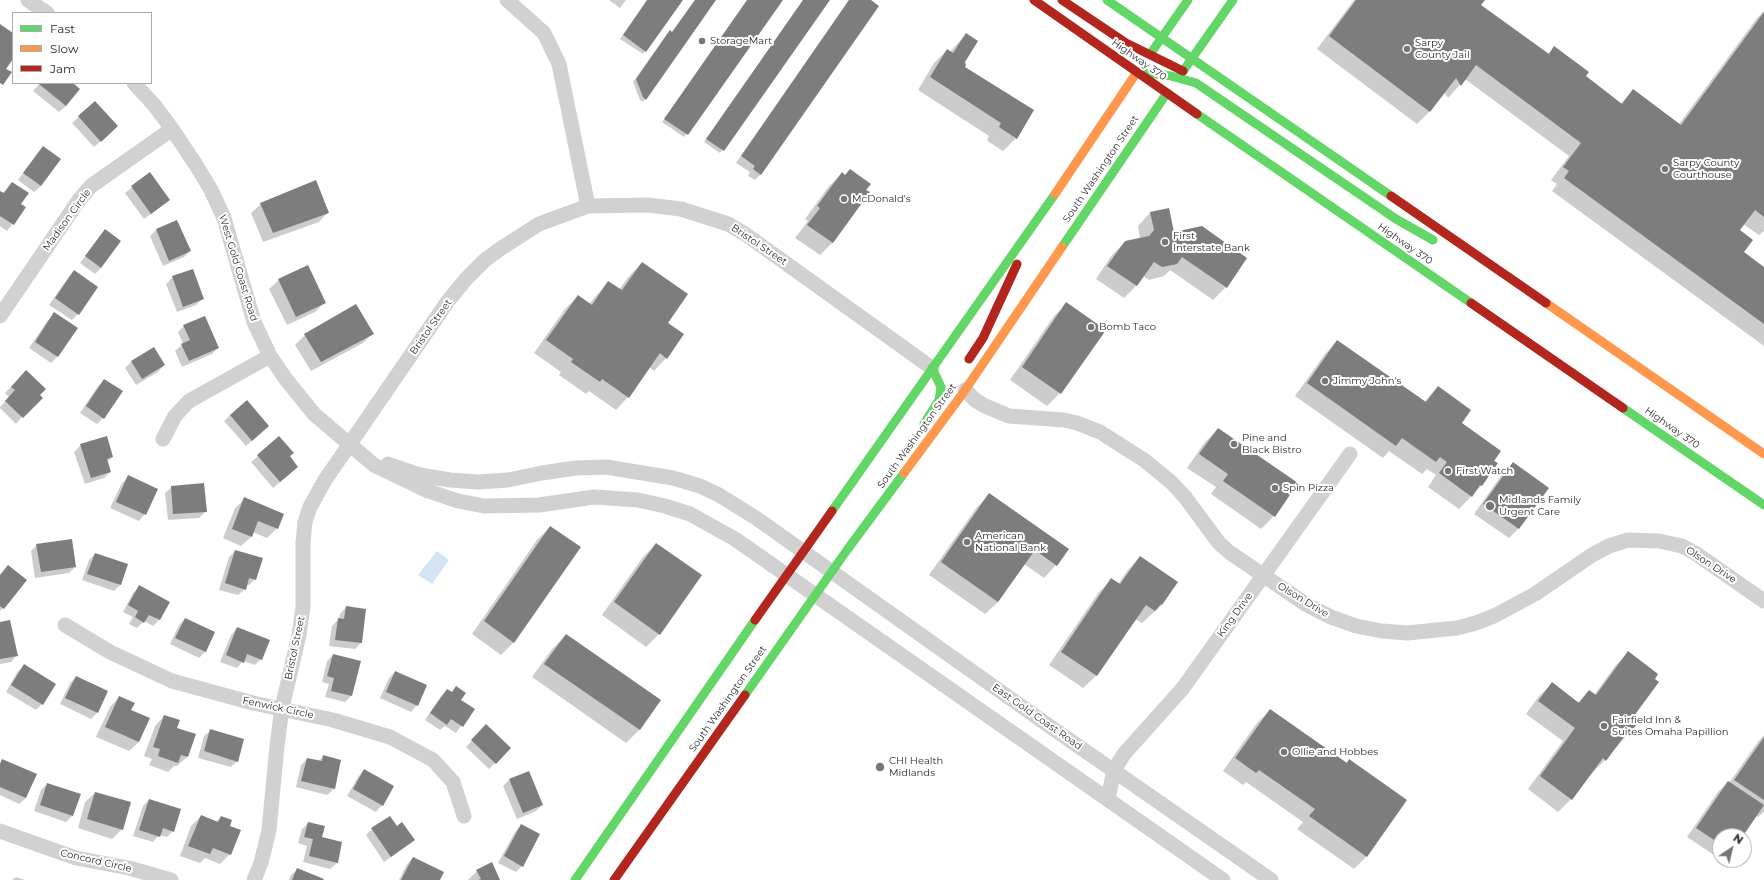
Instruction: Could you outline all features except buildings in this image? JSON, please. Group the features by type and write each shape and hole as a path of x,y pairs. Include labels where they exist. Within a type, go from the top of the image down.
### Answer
{"main road":[{"name":"Highway 370","path":"1034,0 1764,505"},
{"path":"1062,0 1126,43 1150,54 1196,83 1396,219 1445,246 1484,260"},
{"path":"1107,0 1764,454"},
{"path":"575,880 787,575 1031,229 1137,72 1188,0"},
{"name":"South Washington Street","path":"614,880 878,508 1233,0"},
{"path":"1137,72 1181,74"},
{"path":"965,365 983,338 1009,284 1031,229"},
{"path":"918,432 939,400 941,387 932,368"},
{"path":"878,508 879,490"}],"street":[{"path":"28,0 46,12"},
{"path":"507,0 544,33 559,64 588,206"},
{"name":"West Gold Coast Road","path":"135,84 172,128 200,171 224,218 254,322 270,356 285,378 314,414 380,468 416,486 458,501 484,506 539,505 594,497 638,500 665,506 690,514 711,525 735,539 787,575"},
{"name":"Madison Circle","path":"0,316 79,200 91,186 172,128"},
{"name":"Bristol Street","path":"254,880 261,863 269,830 276,746 282,708 299,635 303,607 302,559 305,522 316,493 448,301 485,260 517,237 539,224 588,206 648,204 681,209 728,224 765,247 932,368"},
{"path":"163,438 174,416 189,402 270,356"},
{"name":"Olson Drive","path":"962,386 985,406 1010,416 1064,420 1077,423 1100,432 1144,460 1171,482 1185,497 1219,543 1307,605 1331,617 1356,626 1382,631 1407,632 1457,628 1494,616 1514,606 1535,594 1592,555 1609,546 1628,540 1659,541 1682,546 1764,600"},
{"name":"West Gold Coast Road","path":"350,445 413,473 450,480 478,482 508,480 576,468 606,467 673,478 700,486 737,505 804,552"},
{"name":"King Drive","path":"1090,787 1114,770 1129,748 1183,688 1350,454"},
{"name":"East Gold Coast Road","path":"804,552 1271,880"},
{"path":"787,575 1223,880"},
{"name":"Fenwick Circle","path":"65,625 110,652 172,681 253,704 282,708 333,720 390,737 433,760 453,782 464,816"},
{"name":"King Drive","path":"1108,800 1114,770"},
{"name":"Concord Circle","path":"0,831 67,855 129,868 171,880"}],"water":[{"path":"437,551 449,560 432,584 418,575"}],"traffic: fast":[{"path":"1107,0 1391,196"},
{"path":"1151,53 1188,0"},
{"path":"1181,74 1233,0"},
{"path":"1140,72 1171,76 1196,83 1396,219 1433,240"},
{"path":"1062,247 1167,93"},
{"path":"1197,114 1471,303"},
{"path":"832,511 1055,194"},
{"path":"924,424 939,400 941,387 932,368"},
{"path":"1623,408 1764,505"},
{"path":"745,695 847,550 904,473"},
{"path":"575,880 755,620"}],"traffic: slow":[{"path":"1055,194 1137,72"},
{"path":"904,473 963,393 1062,247"},
{"path":"1546,303 1764,454"}],"traffic: jam":[{"path":"1034,0 1197,114"},
{"path":"1062,0 1126,43 1183,71"},
{"path":"1391,196 1546,303"},
{"path":"969,359 983,338 1017,264"},
{"path":"1471,303 1623,408"},
{"path":"755,620 832,511"},
{"path":"614,880 745,695"}],"place":[{"name":"StorageMart","path":"702,41"},
{"name":"Sarpy County Jail","path":"1407,49"},
{"name":"Sarpy County Courthouse","path":"1665,169"},
{"name":"McDonald's","path":"844,199"},
{"name":"First Interstate Bank","path":"1165,242"},
{"name":"Bomb Taco","path":"1091,327"},
{"name":"Jimmy John's","path":"1325,381"},
{"name":"Pine and Black Bistro","path":"1234,444"},
{"name":"First Watch","path":"1448,471"},
{"name":"Spin Pizza","path":"1275,488"},
{"name":"Midlands Family Urgent Care","path":"1490,506"},
{"name":"American National Bank","path":"967,542"},
{"name":"Fairfield Inn & Suites Omaha Papillion","path":"1604,726"},
{"name":"Ollie and Hobbes","path":"1284,752"},
{"name":"CHI Health Midlands","path":"880,767"}]}
